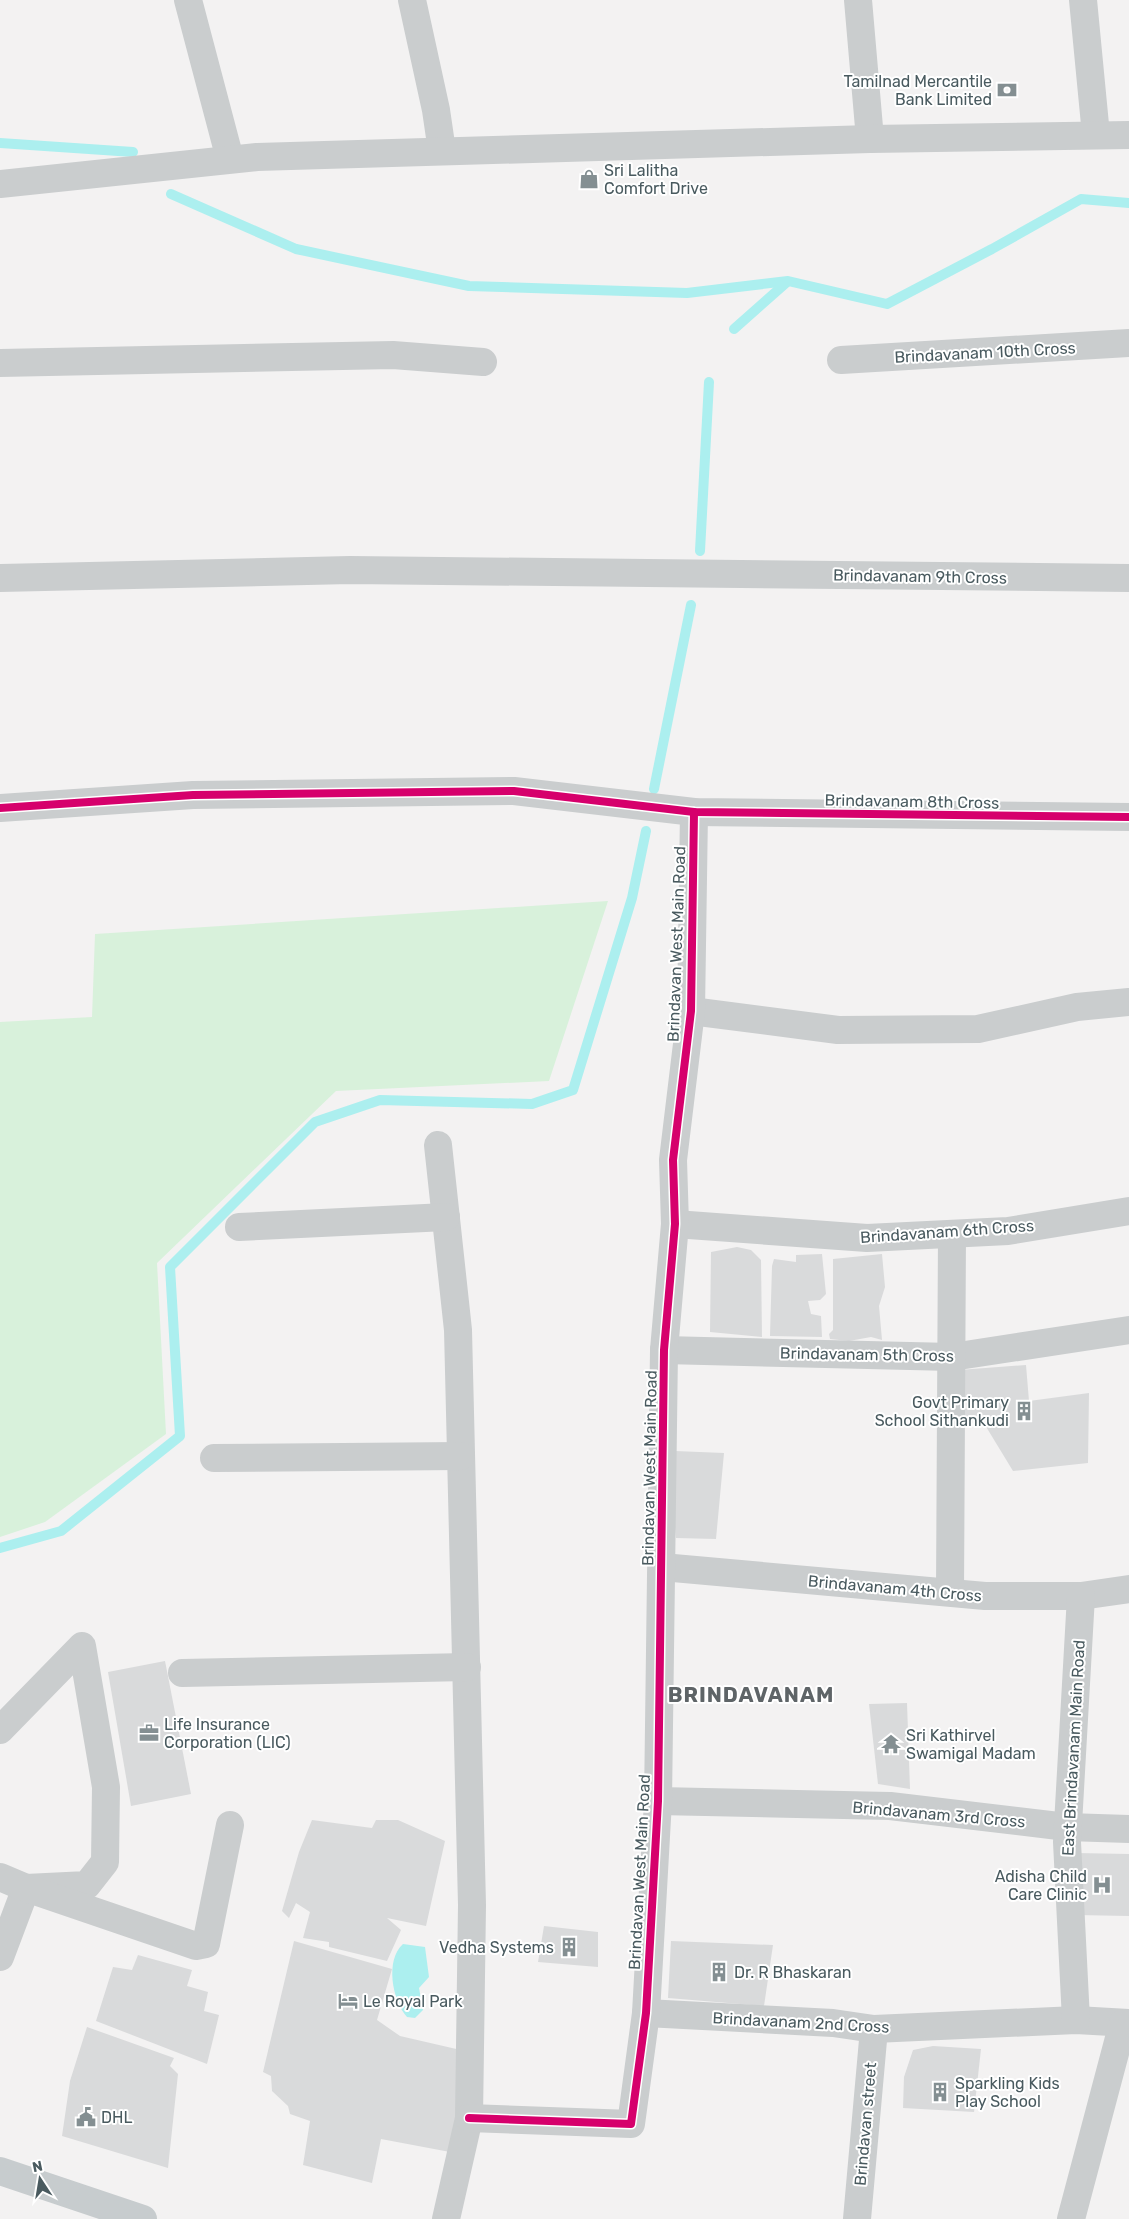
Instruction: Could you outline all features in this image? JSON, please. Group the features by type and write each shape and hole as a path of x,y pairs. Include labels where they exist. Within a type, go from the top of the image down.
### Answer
{"main road":[{"path":"0,2171 89,2210 143,2219"}],"street":[{"path":"188,0 230,159"},
{"path":"412,0 436,110 442,151"},
{"path":"858,0 870,139"},
{"path":"1083,0 1096,135"},
{"path":"0,184 257,156 870,139 1129,135"},
{"name":"Brindavanam 10th Cross","path":"841,360 1129,343"},
{"path":"0,363 393,355 482,362"},
{"name":"Brindavanam 9th Cross","path":"0,578 350,570 1129,578"},
{"name":"Brindavanam 8th Cross","path":"0,808 193,795 514,792 694,812 1129,817"},
{"name":"Brindavan West Main Road","path":"469,2118 631,2124 646,2013 658,1801 664,1350 675,1224 673,1160 691,1011 694,812"},
{"path":"691,1011 838,1030 978,1029 1077,1007 1129,1002"},
{"path":"438,1145 458,1330 472,1905 469,2118 446,2219"},
{"name":"Brindavanam 6th Cross","path":"675,1224 868,1238 1008,1231 1129,1211"},
{"path":"239,1227 446,1217"},
{"path":"950,1592 952,1234"},
{"name":"Brindavanam 5th Cross","path":"664,1350 952,1357 1129,1330"},
{"path":"214,1458 461,1456"},
{"name":"Brindavanam 4th Cross","path":"662,1567 984,1596 1081,1596 1129,1589"},
{"name":"East Brindavanam Main Road","path":"1076,2020 1066,1842 1081,1596"},
{"path":"0,1730 82,1646 106,1787 105,1862 87,1885 26,1888"},
{"path":"182,1673 467,1667"},
{"name":"Brindavanam 3rd Cross","path":"658,1801 890,1806 1067,1827 1129,1829"},
{"path":"0,1877 26,1888 196,1946 206,1944 230,1825"},
{"path":"0,1957 26,1888"},
{"name":"Brindavanam 2nd Cross","path":"646,2013 833,2024 874,2029 1076,2020 1126,2023"},
{"path":"1071,2219 1126,2023"},
{"name":"Brindavan street","path":"857,2219 874,2029"}],"green space":[{"path":"608,901 549,1081 336,1091 157,1263 166,1434 45,1522 0,1537 0,1022 92,1017 95,934"}],"water":[{"path":"403,1944 425,1947 429,1977 419,1988 423,2010 415,2018 407,2017 394,1991 392,1970 397,1951"}],"building":[{"path":"737,1247 751,1250 761,1260 762,1337 710,1332 711,1252"},
{"path":"822,1254 826,1294 820,1300 808,1301 811,1314 821,1316 822,1337 770,1336 772,1266 774,1259 796,1262 796,1255"},
{"path":"882,1254 885,1287 879,1306 882,1340 871,1337 849,1341 830,1339 829,1334 833,1330 833,1259"},
{"name":"Govt Primary School Sithankudi","path":"1026,1365 1029,1401 1089,1393 1088,1463 1013,1471 985,1425 959,1421 959,1370"},
{"path":"675,1451 724,1453 716,1539 676,1538 672,1496"},
{"name":"Life Insurance Corporation (LIC)","path":"165,1661 191,1794 131,1806 108,1672"},
{"name":"Sri Kathirvel Swamigal Madam","path":"907,1703 910,1789 878,1784 869,1704"},
{"path":"312,1820 372,1828 376,1820 398,1820 445,1841 426,1926 387,1918 401,1930 387,1961 329,1947 329,1942 303,1938 310,1912 296,1903 289,1918 282,1911 299,1852"},
{"name":"Adisha Child Care Clinic","path":"1076,1853 1129,1854 1129,1916 1076,1915"},
{"name":"Vedha Systems","path":"544,1926 598,1932 598,1967 538,1962"},
{"path":"294,1941 392,1969 377,2020 400,2036 465,2051 450,2152 381,2139 372,2183 303,2165 310,2121 290,2114 288,2106 272,2091 271,2076 263,2072"},
{"name":"Dr. R Bhaskaran","path":"671,1941 773,1945 764,2006 668,1998"},
{"path":"138,1955 192,1970 187,1986 208,1992 204,2011 219,2015 207,2064 96,2021 113,1967 132,1970"},
{"path":"87,2027 174,2058 170,2066 178,2074 168,2168 62,2136 70,2081"},
{"name":"Sparkling Kids Play School","path":"933,2046 981,2049 974,2112 903,2108 904,2077 913,2050"}],"waterway":[{"path":"0,143 133,152"},
{"path":"171,194 296,249 469,286 687,293 788,281 887,304 992,249 1081,199 1129,203"},
{"path":"734,329 787,282"},
{"path":"700,551 709,382"},
{"path":"654,789 691,605"},
{"path":"0,1548 61,1531 180,1436 170,1267 315,1122 380,1100 532,1104 573,1090 632,898 646,831"}],"cycle path":[{"path":"0,808 193,795 514,791 694,812 1129,817"},
{"path":"469,2118 631,2124 646,2013 658,1801 664,1350 675,1224 673,1160 691,1011 694,812"}],"place":[{"name":"Tamilnad Mercantile Bank Limited","path":"1007,90"},
{"name":"Sri Lalitha Comfort Drive","path":"589,179"},
{"name":"Govt Primary School Sithankudi","path":"1024,1411"},
{"name":"Life Insurance Corporation (LIC)","path":"149,1733"},
{"name":"Sri Kathirvel Swamigal Madam","path":"891,1744"},
{"name":"Adisha Child Care Clinic","path":"1102,1885"},
{"name":"Vedha Systems","path":"569,1947"},
{"name":"Dr. R Bhaskaran","path":"719,1972"},
{"name":"Le Royal Park","path":"348,2001"},
{"name":"Sparkling Kids Play School","path":"940,2092"},
{"name":"DHL","path":"86,2117"}],"district":[{"name":"BRINDAVANAM","path":"751,1695"}]}
